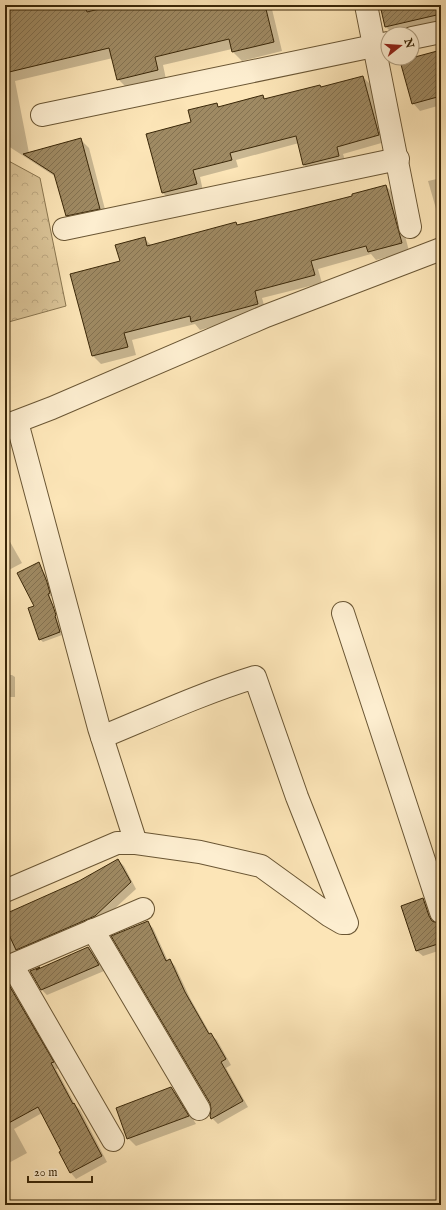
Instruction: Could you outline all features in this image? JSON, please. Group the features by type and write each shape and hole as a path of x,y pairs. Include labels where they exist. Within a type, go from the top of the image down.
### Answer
{"street":[{"path":"366,5 380,41"},
{"path":"420,36 441,32"},
{"path":"42,115 380,44"},
{"path":"384,66 410,227"},
{"path":"64,229 398,159"},
{"path":"136,843 102,737 11,424 52,408 266,316 441,249"},
{"path":"344,613 441,912"},
{"path":"5,891 117,843 136,843 200,852 261,866 330,916 342,923 347,923 297,797 256,678 196,699 102,737"},
{"path":"113,1140 8,967 143,909"},
{"path":"93,930 199,1109"}],"green space":[{"path":"5,159 40,178 66,306 5,323"}],"building":[{"path":"31,5 85,5 87,12 115,5 265,5 274,42 232,52 229,39 155,57 158,70 117,80 109,48 5,73 5,11"},
{"path":"380,5 441,5 441,14 385,26"},
{"path":"441,50 441,96 412,104 401,66 420,66 420,56"},
{"path":"363,76 379,135 337,147 339,156 303,165 296,136 230,153 232,160 193,170 197,184 162,193 146,134 191,122 188,110 217,103 218,107 263,95 264,99 320,85 321,87"},
{"path":"81,138 100,209 66,216 54,174 23,154"},
{"path":"386,185 402,243 368,252 366,246 311,261 315,275 255,291 258,304 191,322 190,316 124,333 128,347 92,356 70,274 120,261 115,245 145,237 147,246 236,222 237,225 352,196 352,194"},
{"path":"39,562 47,582 50,593 48,594 56,615 55,616 60,632 39,640 28,608 34,606 17,573"},
{"path":"118,859 131,882 95,916 16,950 5,926 5,914 79,881"},
{"path":"423,898 432,921 441,924 441,943 416,951 401,906"},
{"path":"148,921 166,961 170,959 185,992 209,1034 211,1033 226,1059 221,1062 243,1101 211,1119 210,1103 111,936"},
{"path":"88,947 99,965 41,990 30,971 40,967 36,970"},
{"path":"5,980 54,1062 51,1063 102,1156 70,1173 59,1152 61,1151 38,1107 5,1125"},
{"path":"171,1087 189,1116 127,1139 116,1108"}]}
